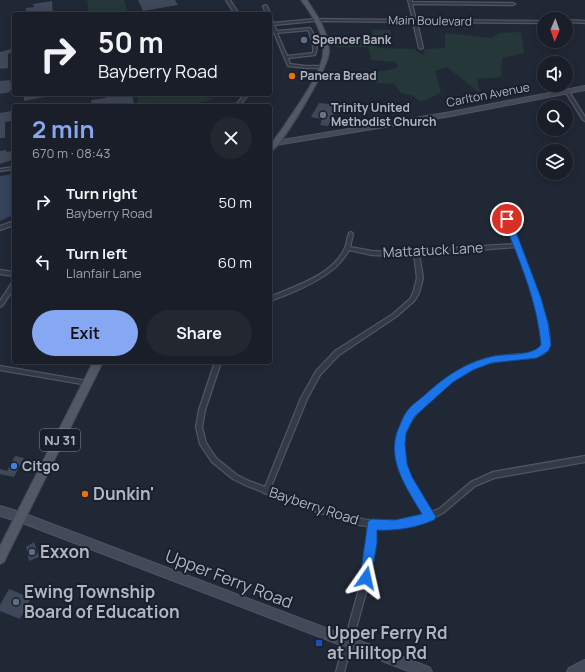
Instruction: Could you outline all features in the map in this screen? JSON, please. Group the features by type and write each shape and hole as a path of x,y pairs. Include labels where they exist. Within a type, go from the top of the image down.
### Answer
{"main road":[{"path":"272,142 321,69 325,59 326,47 315,20 304,0"},
{"name":"NJ 31","path":"0,558 97,364"}],"street":[{"path":"228,0 236,12"},
{"path":"421,48 411,2 513,4"},
{"path":"265,6 267,12"},
{"name":"Main Boulevard","path":"272,24 315,20 537,22"},
{"path":"573,21 585,22"},
{"path":"272,24 290,65 321,69"},
{"path":"276,32 309,29 311,33 315,48 314,54 286,57"},
{"name":"Carlton Avenue","path":"573,91 585,88"},
{"path":"567,92 585,120"},
{"name":"Carlton Avenue","path":"272,142 451,114 567,92"},
{"path":"0,170 12,168"},
{"path":"430,517 407,480 401,464 401,433 410,414 450,379 470,367 497,359 537,354 544,349 546,345 541,310 507,219"},
{"path":"0,228 12,224"},
{"path":"272,298 328,272 334,267 349,248 351,234"},
{"name":"Mattatuck Lane","path":"349,248 384,254 517,245"},
{"path":"266,491 304,398 318,374 337,353 401,311 412,300 418,289 420,278 416,252"},
{"path":"0,272 12,274"},
{"path":"0,305 12,287"},
{"name":"Bayberry Road","path":"217,364 200,418 199,427 203,444 211,456 224,469 247,483 311,507 372,524 395,525 419,521 430,517 451,504 473,484 493,475 585,459"},
{"path":"0,368 88,382"},
{"name":"Upper Ferry Road","path":"0,511 20,517 426,672"},
{"path":"340,672 367,570 372,524"},
{"path":"573,672 585,666"}],"shaded area":[{"path":"87,0 124,0 127,12 89,12"},
{"path":"372,30 390,30 392,40 377,40 378,48 414,49 423,55 425,49 445,48 445,33 492,38 500,33 521,32 524,53 502,58 501,77 477,79 480,93 447,67 435,71 441,92 426,100 419,101 413,96 401,93 394,84 376,83 367,74 397,68 397,62 371,60 368,47 334,47 333,38 373,39"},
{"path":"137,96 182,96 191,98 194,96 200,96 214,99 193,104 159,104 156,102 139,104"}],"water":[{"path":"12,174 12,216 0,221 0,176"}],"building":[{"path":"138,0 175,0 178,5 143,11"},
{"path":"52,1 53,12 26,12 26,8 34,7 33,4"},
{"path":"11,49 11,53 8,54 8,68 1,69 0,52"},
{"path":"10,80 12,90 10,90 10,92 0,94 0,81"},
{"path":"24,96 45,96 45,97 24,101"},
{"path":"105,96 132,96 134,104 92,104 91,100 106,98"},
{"name":"Trinity United Methodist Church","path":"319,103 338,105 328,126 320,125 322,119 311,117"},
{"path":"11,111 11,121 5,122 5,138 0,138 0,113"},
{"path":"6,150 6,152 12,151 12,160 0,164 0,151"},
{"name":"Citgo","path":"15,456 24,458 14,477 0,474 0,469 7,471"},
{"name":"Exxon","path":"34,542 39,557 29,561 26,547"},
{"name":"Ewing Township Board of Education","path":"9,589 31,598 20,619 0,611 0,605"}],"place":[{"name":"Spencer Bank","path":"304,40"},
{"name":"Panera Bread","path":"292,76"},
{"name":"Trinity United Methodist Church","path":"323,115"},
{"name":"Citgo","path":"14,466"},
{"name":"Dunkin'","path":"85,494"},
{"name":"Exxon","path":"32,552"},
{"name":"Ewing Township Board of Education","path":"16,602"},
{"name":"Upper Ferry Rd at Hilltop Rd","path":"319,643"}],"route":[{"path":"366,578 369,562 372,524 406,524 430,517 407,480 401,464 401,433 410,414 416,407 459,372 479,363 491,360 516,356 532,356 541,352 546,345 541,310 507,219"}]}
